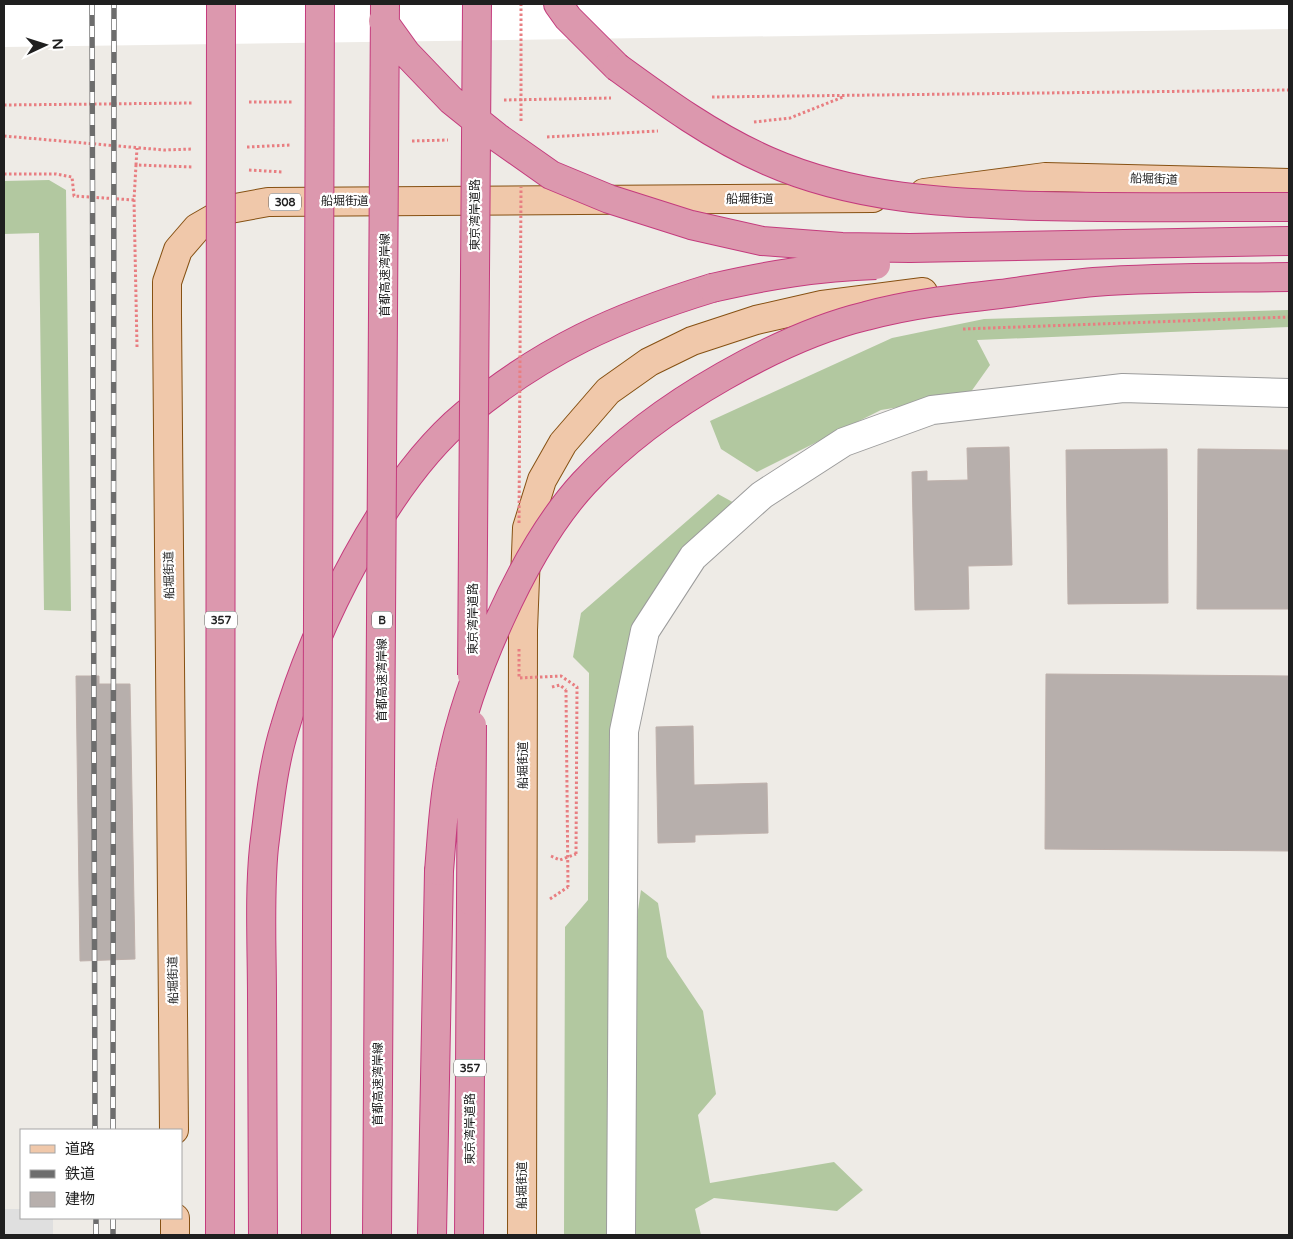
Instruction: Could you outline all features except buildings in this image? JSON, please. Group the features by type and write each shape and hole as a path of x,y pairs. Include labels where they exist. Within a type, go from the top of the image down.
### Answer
{"highway":[{"name":"357","path":"220,1235 221,4"},
{"path":"316,1235 320,4"},
{"path":"371,4 406,53 451,100 497,137 535,164 551,175 609,199 691,225 762,240 842,247 910,248 1289,241"},
{"name":"首都高速湾岸線","path":"377,1235 385,4"},
{"name":"東京湾岸道路","path":"469,1235 477,4"},
{"path":"558,4 568,18 617,67 675,109 723,139 768,161 834,183 910,199 976,204 1289,207"},
{"path":"263,1235 262,958 264,850 284,730 301,676 332,607 361,550 400,487 434,445 452,427 501,388 552,354 606,325 657,305 768,275 823,267 1289,249"},
{"path":"432,1235 438,870 450,769 464,717 484,659 512,596 546,531 583,484 627,443 663,414 699,390 777,349 822,330 864,316 922,304 1094,282 1289,277"}],"main road":[{"name":"船堀街道","path":"174,1129 167,282 178,250 196,228 230,209 268,202 892,198 1045,177 1289,183"},
{"name":"船堀街道","path":"522,1235 523,630 527,528 542,480 563,443 608,392 649,362 692,341 756,320 813,307 938,289 1289,289"},
{"path":"175,1219 175,1235"}],"lane":[{"path":"621,1235 624,731 645,632 693,557 762,494 844,442 932,410 1123,388 1289,393"}],"path":[{"path":"521,4 521,123"},
{"path":"750,122 790,118 846,96"},
{"path":"542,137 661,130"},
{"path":"4,136 137,148 200,148"},
{"path":"408,141 456,139"},
{"path":"246,147 293,145"},
{"path":"136,165 137,148"},
{"path":"4,174 64,175 72,177 74,196 134,200"},
{"path":"519,529 520,182"},
{"path":"955,329 1289,317"},
{"path":"519,648 519,678 561,676 577,687 576,854 560,860 551,856 550,848 549,860"},
{"path":"548,674 550,694 552,685 560,685 566,690 568,887 550,899"},
{"path":"550,889 550,909"}],"green space":[{"path":"49,180 66,190 71,611 44,610 39,233 4,234 4,181"},
{"path":"1289,310 1289,327 977,340 990,365 968,396 881,410 757,472 721,449 710,421 892,338 984,319"},
{"path":"718,494 738,505 641,613 623,696 607,1076 618,1235 564,1235 565,927 588,900 589,673 573,657 581,613"},
{"path":"641,890 658,903 667,957 703,1011 716,1094 698,1115 710,1183 834,1162 863,1190 837,1211 714,1198 695,1209 701,1235 635,1235 629,970"}],"shaded area":[{"path":"4,1209 20,1209 20,1219 53,1219 53,1235 4,1235"}],"pier":[{"path":"4,4 1289,4 1289,29 4,47"}],"railway":[{"path":"92,4 95,1129"},
{"path":"113,1129 114,4"},
{"path":"96,1219 96,1235"},
{"path":"113,1219 113,1235"}]}
